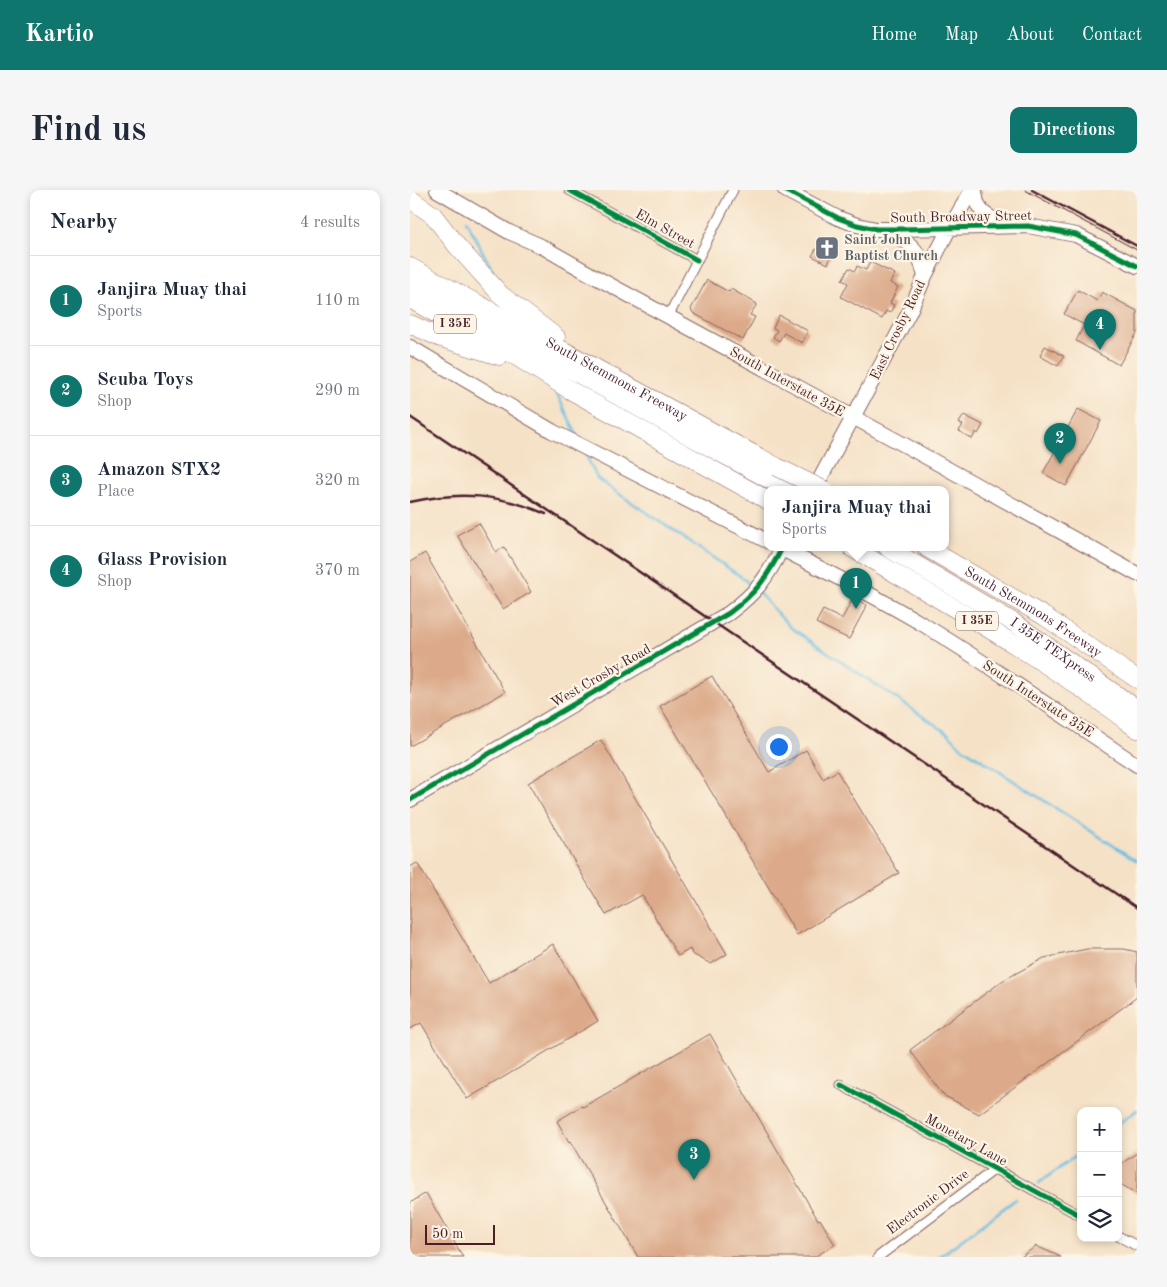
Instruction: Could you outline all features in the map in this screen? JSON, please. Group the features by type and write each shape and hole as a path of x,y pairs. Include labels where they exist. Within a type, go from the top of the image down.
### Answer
{"highway":[{"path":"410,199 433,214 457,246 501,294 592,365"},
{"name":"South Stemmons Freeway","path":"410,267 592,365 772,472 812,486"},
{"path":"410,282 684,433 772,472 785,486"},
{"name":"South Stemmons Freeway","path":"410,299 463,329 501,347 570,390 762,497"},
{"path":"410,324 441,338 531,366"},
{"name":"I 35E","path":"857,551 998,634 1098,699 1137,729"},
{"name":"I 35E TEXpress","path":"893,551 1013,622 1137,709"},
{"name":"South Stemmons Freeway","path":"932,551 1044,616 1137,679"}],"main road":[{"name":"South Interstate 35E","path":"437,190 509,232 541,246 1137,574"},
{"name":"South Broadway Street","path":"785,190 838,218 857,225 876,228 1028,226 1076,235 1137,266"},
{"path":"974,190 976,201 984,214 1008,226"},
{"name":"East Crosby Road","path":"854,418 910,312 925,276 950,227 974,190"},
{"path":"876,228 909,243 919,255 925,276"},
{"path":"410,347 552,431 764,540"},
{"path":"816,486 854,418"},
{"name":"West Crosby Road","path":"410,800 714,623 746,601 765,580 780,551"},
{"name":"South Interstate 35E","path":"787,551 835,575 923,625 1004,676 1137,765"}],"street":[{"name":"Elm Street","path":"569,190 697,260"},
{"path":"668,317 733,190"},
{"name":"Monetary Lane","path":"841,1085 923,1128 1077,1214"},
{"name":"Electronic Drive","path":"878,1257 995,1169"},
{"path":"1122,1238 1137,1246"}],"building":[{"path":"825,239 835,245 829,256 831,257 828,264 812,256 816,249 819,251"},
{"path":"870,262 895,274 890,283 898,287 890,303 894,305 890,313 886,311 882,319 841,297 848,283 842,280 849,268 855,271 857,266 866,270"},
{"path":"707,280 729,292 731,289 757,304 750,315 755,317 743,340 693,313 691,309"},
{"path":"1078,290 1097,301 1102,292 1137,311 1137,333 1119,365 1076,341 1084,325 1064,314"},
{"path":"779,315 808,331 802,343 784,333 779,341 773,337 777,330 773,328"},
{"path":"1045,346 1064,356 1058,366 1040,356"},
{"path":"1078,409 1101,421 1066,486 1043,473"},
{"path":"964,415 983,425 978,434 976,432 972,439 959,431 963,425 959,423"},
{"path":"479,523 496,552 504,547 531,592 503,609 457,535"},
{"path":"425,553 505,692 410,746 410,562"},
{"path":"853,598 867,605 849,639 816,623 823,610 842,619"},
{"path":"712,676 769,772 806,750 823,779 837,771 899,873 797,935 660,706"},
{"path":"601,740 727,954 711,964 692,954 690,949 678,956 642,895 606,915 528,783"},
{"path":"417,863 489,983 553,944 598,1021 467,1099 421,1023 410,1029 410,867"},
{"path":"1087,949 1124,949 1137,952 1137,997 979,1114 943,1095 910,1050 1002,981 1044,958"},
{"path":"710,1034 818,1220 820,1219 835,1245 814,1257 638,1257 557,1121"},
{"path":"1137,1153 1137,1194 1122,1185 1122,1163"},
{"path":"426,1193 463,1257 410,1257 410,1203"},
{"path":"1036,1246 1061,1257 1021,1257"}],"waterway":[{"path":"466,220 496,277"},
{"path":"555,390 579,439"},
{"path":"586,455 597,478 743,578 752,587"},
{"path":"758,592 790,627 949,734 960,746 1137,861"},
{"path":"1122,1121 1137,1110"},
{"path":"1039,1183 1077,1155"},
{"path":"939,1257 1016,1199"}],"tram line":[{"path":"1025,190 1137,250"}],"railway":[{"path":"1032,190 1137,246"},
{"path":"410,417 1137,908"},
{"path":"410,502 446,496 479,496 512,502 546,514"}],"cycle path":[{"path":"569,190 697,260"},
{"path":"785,190 838,218 857,225 876,229 1028,226 1076,235 1137,266"},
{"path":"410,800 729,613 760,584 780,551"},
{"path":"841,1085 1077,1214"}],"place":[{"name":"Saint John Baptist Church","path":"827,248"},
{"name":"Glass Provision","path":"1100,350"},
{"name":"Scuba Toys","path":"1060,464"},
{"name":"Janjira Muay thai","path":"856,609"},
{"name":"Amazon STX2","path":"694,1180"}]}
